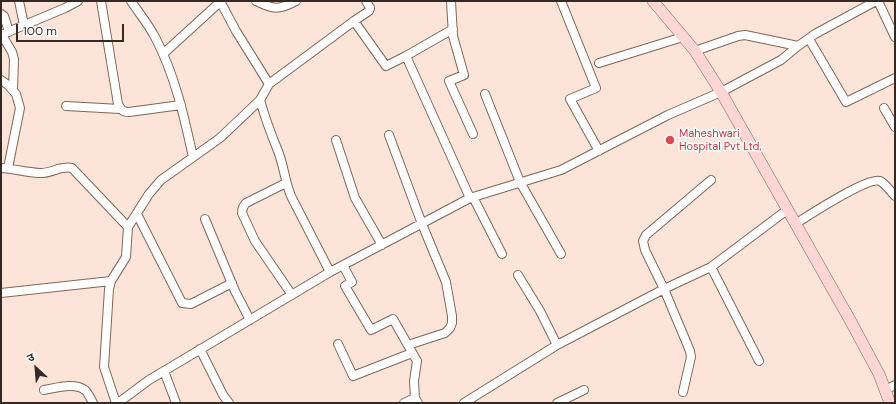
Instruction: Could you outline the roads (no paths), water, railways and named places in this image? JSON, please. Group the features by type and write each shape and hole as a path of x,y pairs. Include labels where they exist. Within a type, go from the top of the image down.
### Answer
{"street":[{"path":"18,1 24,25"},
{"path":"4,34 78,1"},
{"path":"101,1 120,109"},
{"path":"131,1 146,22 173,77 193,157"},
{"path":"256,1 269,8 278,8 296,1"},
{"path":"366,1 370,8 369,10 269,84 260,100 220,138 161,180 155,186 128,227 126,257 111,281 109,289 104,368 117,403 149,380 330,272 472,197 561,170 668,115 721,92 781,60 809,39 877,1 895,37"},
{"path":"451,1 455,44 464,75 449,81 473,134"},
{"path":"561,1 596,88 570,99 599,151"},
{"path":"654,1 695,51 721,92 879,374 890,388 890,403"},
{"path":"163,54 220,2 269,84"},
{"path":"1,14 4,16 4,34 14,59 15,68 13,90"},
{"path":"354,21 386,66 453,29"},
{"path":"695,51 745,35 798,46"},
{"path":"599,63 683,37"},
{"path":"809,39 846,102 895,78"},
{"path":"406,56 472,197 502,254"},
{"path":"1,80 13,90 19,100 20,108 5,168 40,173 63,167 72,168 128,227"},
{"path":"485,94 520,182 561,254"},
{"path":"260,100 266,121 278,151 286,183 299,213 330,272"},
{"path":"66,106 120,109 124,112 129,112 181,105"},
{"path":"884,108 895,127"},
{"path":"389,136 422,224 446,282 452,316 450,328 444,333 408,345"},
{"path":"336,140 355,198 382,245"},
{"path":"683,392 691,357 690,351 664,289 645,250 643,241 646,235 711,180"},
{"path":"795,224 837,197 874,181 882,182 894,194"},
{"path":"286,183 246,203 243,206 242,213 255,241 292,295"},
{"path":"464,403 557,345 711,266 787,210"},
{"path":"137,214 182,302 191,304 232,283"},
{"path":"205,219 232,283 250,320"},
{"path":"711,266 759,361"},
{"path":"345,269 352,282 345,286 371,330 393,319 417,361 414,381 416,401 404,403"},
{"path":"518,275 540,311 557,345"},
{"path":"1,292 111,281"},
{"path":"338,344 353,376 412,353"},
{"path":"200,349 223,395 229,403"},
{"path":"164,371 176,403"},
{"path":"44,390 71,386 78,387 87,392 93,403"},
{"path":"557,403 584,390"}],"place":[{"name":"Maheshwari Hospital Pvt Ltd,","path":"670,140"}]}
